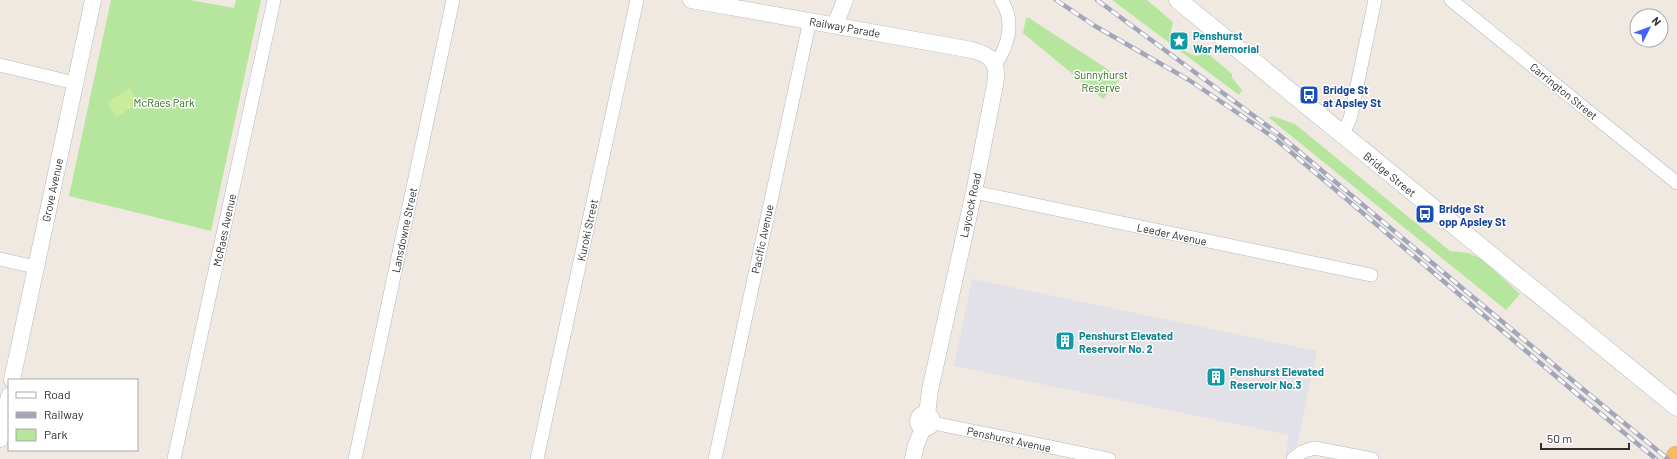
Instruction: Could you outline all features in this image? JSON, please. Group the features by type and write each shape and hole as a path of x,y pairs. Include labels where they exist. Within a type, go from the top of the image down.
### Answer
{"main road":[{"name":"Bridge Street","path":"1185,2 1342,135 1677,407"}],"street":[{"name":"Grove Avenue","path":"12,379 93,0"},
{"name":"McRaes Avenue","path":"174,459 274,0"},
{"name":"Lansdowne Street","path":"355,459 453,0"},
{"name":"Kuroki Street","path":"537,459 636,0"},
{"name":"Railway Parade","path":"691,0 810,20 978,52 988,56 994,64"},
{"path":"835,25 845,0"},
{"path":"994,64 1005,48 1008,36 1008,13 1001,0"},
{"path":"1342,135 1350,118 1375,0"},
{"name":"Carrington Street","path":"1451,0 1677,183"},
{"name":"Pacific Avenue","path":"715,459 810,20"},
{"name":"Laycock Road","path":"913,459 916,445 928,421 932,383 996,85 997,74 994,64"},
{"path":"0,65 75,83"},
{"name":"Leeder Avenue","path":"974,192 1371,275"},
{"path":"0,259 35,267"},
{"path":"0,439 8,401"},
{"name":"Penshurst Avenue","path":"928,421 1077,456 1109,459"},
{"path":"1293,459 1302,452 1314,448 1372,459"}],"shaded area":[{"path":"972,279 1317,351 1297,446 1285,457 1289,435 954,366"}],"green space":[{"name":"McRaes Park","path":"111,0 190,0 234,8 236,0 261,0 211,231 69,196"},
{"path":"1112,0 1147,0 1173,22 1171,31 1172,36 1180,48 1198,56 1201,48 1232,74 1232,78 1242,90 1239,95"},
{"name":"Sunnyhurst Reserve","path":"1026,18 1029,18 1121,78 1103,99 1023,33"},
{"path":"129,88 139,102 117,117 107,103"},
{"path":"1272,116 1295,124 1450,251 1468,253 1482,259 1520,294 1506,310 1269,118"}],"railway":[{"path":"1056,0 1095,26 1189,80 1273,137 1578,395 1656,459"},
{"path":"1097,0 1277,133 1668,459"}],"place":[{"name":"Penshurst War Memorial","path":"1179,41"},
{"name":"Bridge St at Apsley St","path":"1309,95"},
{"name":"Bridge St opp Apsley St","path":"1425,214"},
{"name":"Penshurst Elevated Reservoir No. 2","path":"1065,341"},
{"name":"Penshurst Elevated Reservoir No.3","path":"1216,377"}]}
